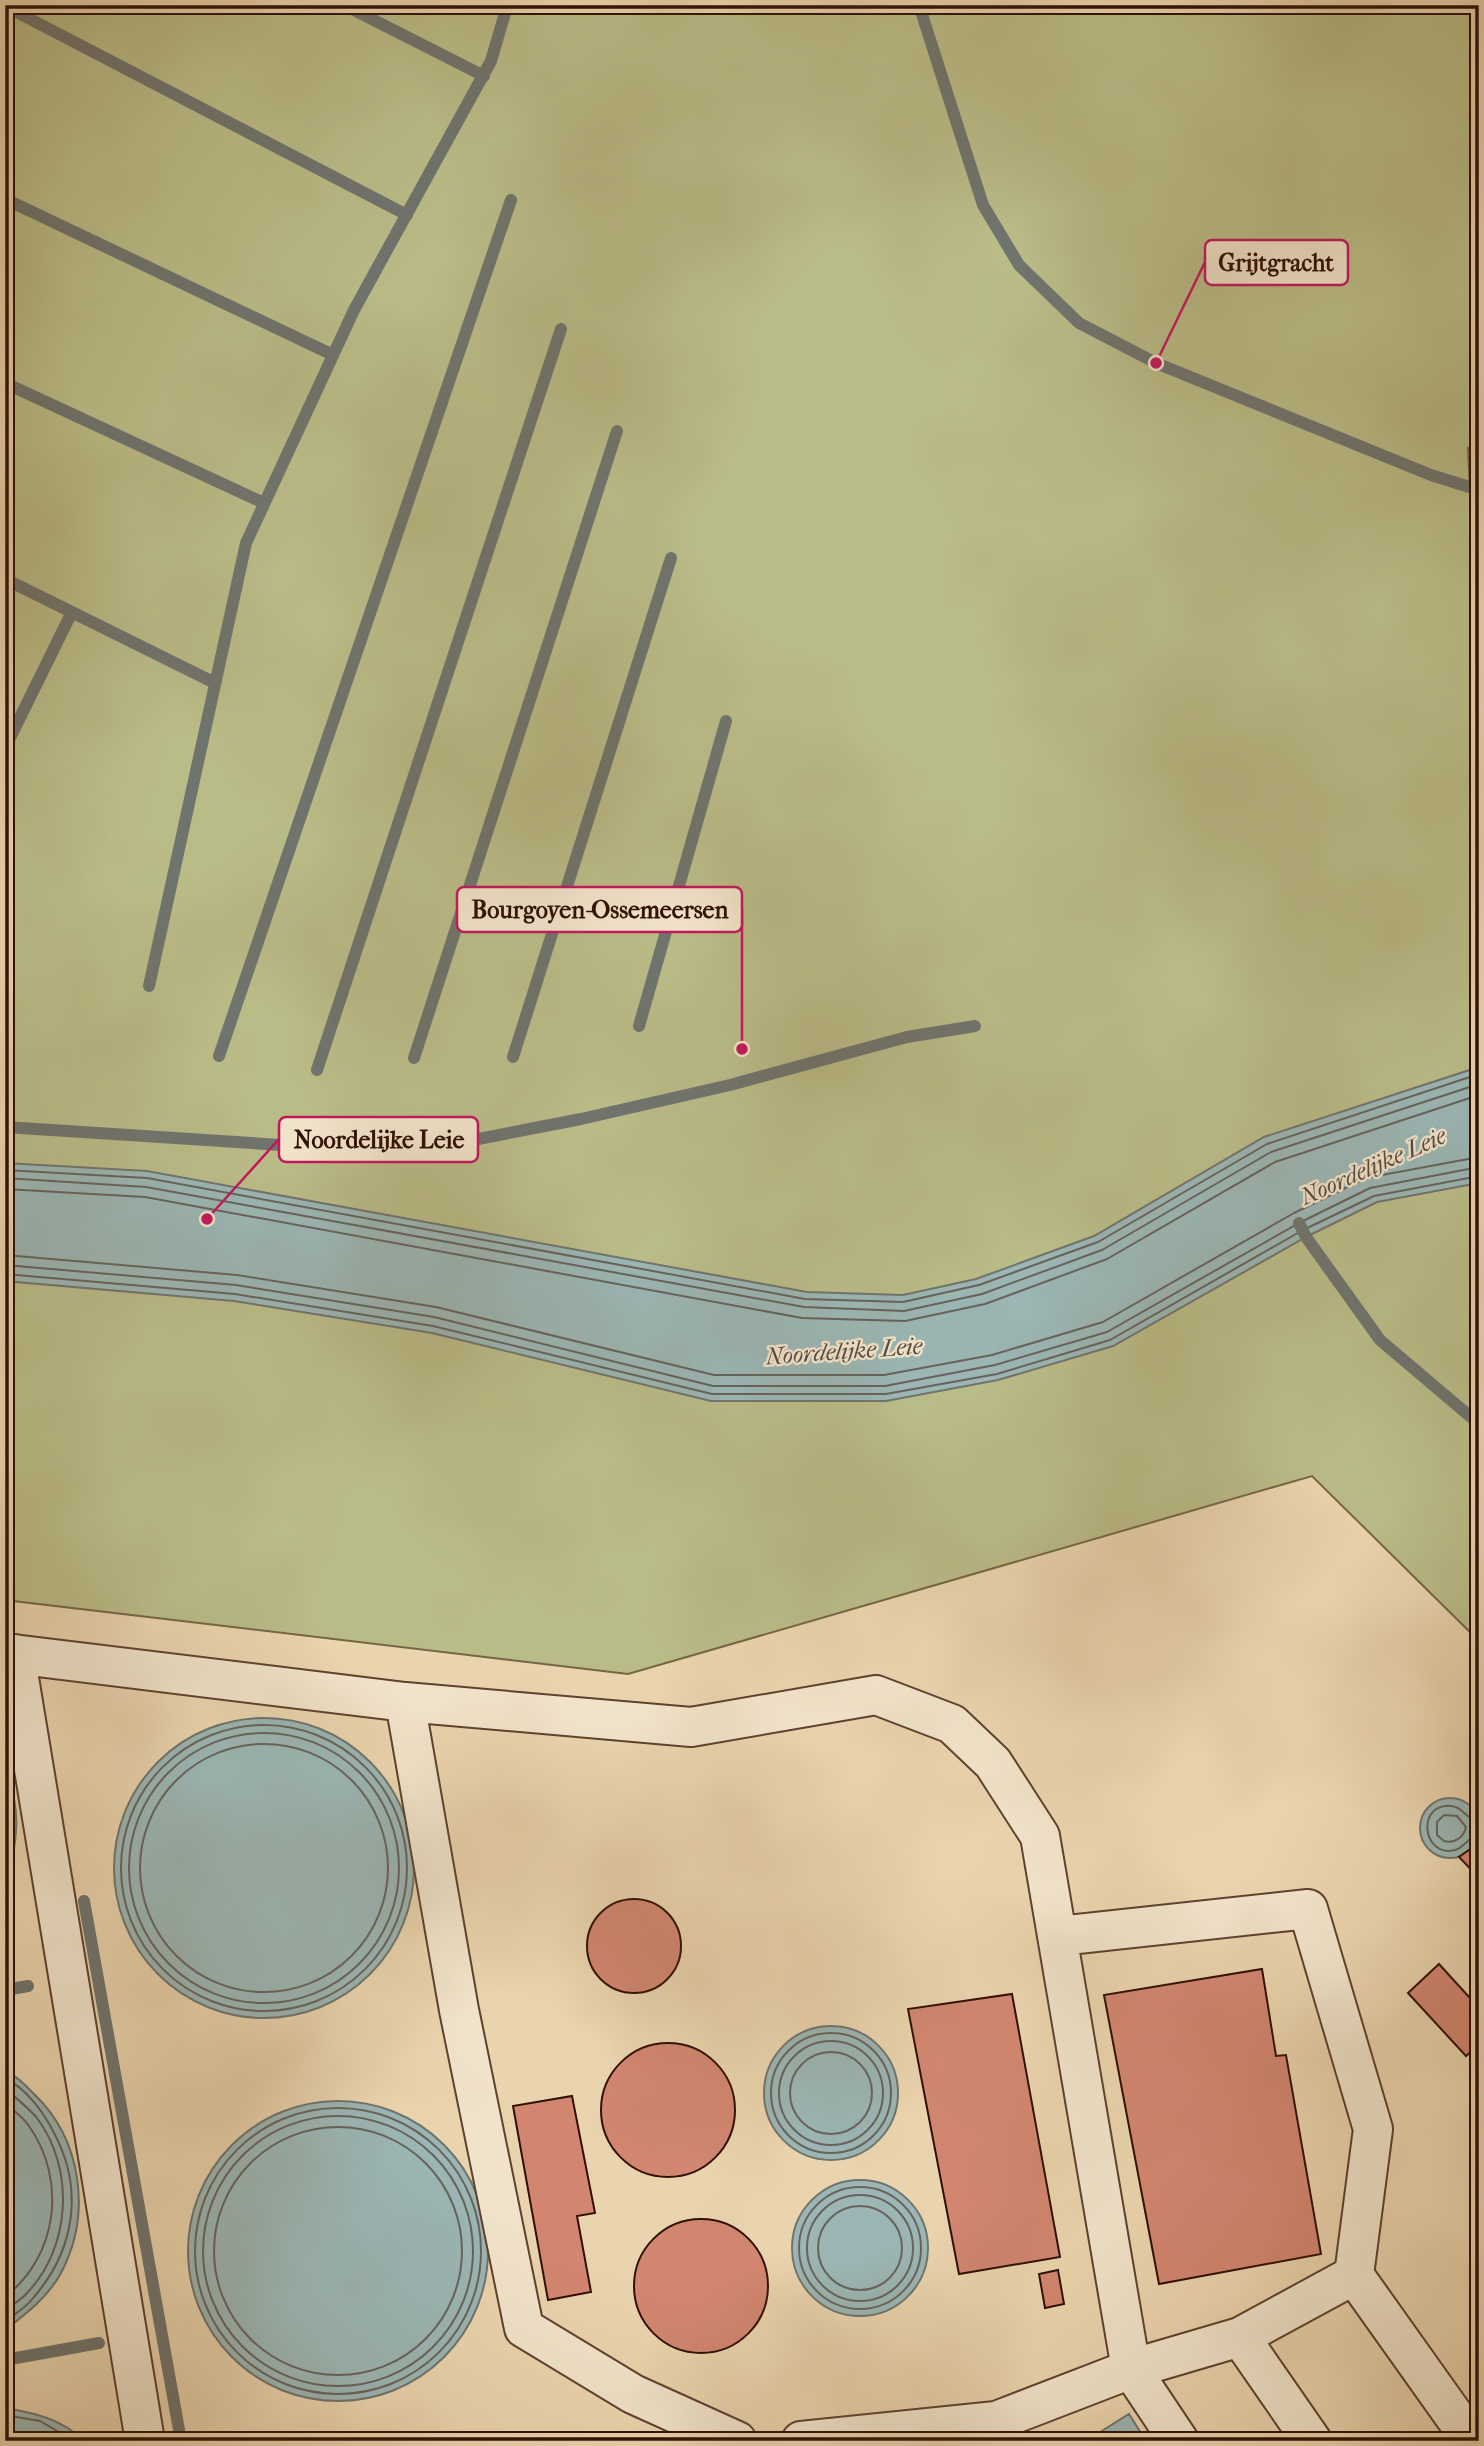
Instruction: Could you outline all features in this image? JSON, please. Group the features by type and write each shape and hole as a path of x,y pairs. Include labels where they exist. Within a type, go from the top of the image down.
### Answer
{"lane":[{"path":"145,2441 10,1654 405,1702 691,1727 876,1695 952,1724 993,1763 1040,1836 1131,2369 1179,2441"},
{"path":"405,1702 459,2010 524,2328 633,2394 737,2441"},
{"path":"1059,1936 1308,1909 1373,2129 1354,2275 1472,2441"},
{"path":"801,2441 995,2431 1131,2369 1240,2337 1354,2275"},
{"path":"1240,2337 1312,2441"}],"green space":[{"path":"5,5 1479,5 1479,447 1468,448 1472,532 1479,533 1479,1641 1312,1476 628,1674 5,1600"}],"water":[{"name":"Noordelijke Leie","path":"1479,1067 1479,1183 1377,1202 1306,1237 1113,1346 998,1380 886,1401 711,1401 432,1333 234,1301 5,1281 5,1163 147,1171 807,1292 903,1295 976,1279 1094,1236 1264,1137"},
{"path":"279,1718 308,1724 335,1735 359,1752 380,1773 403,1810 412,1839 412,1897 397,1939 380,1963 359,1984 335,2001 308,2012 279,2018 249,2018 220,2012 193,2001 169,1984 139,1952 125,1926 116,1897 114,1853 120,1824 131,1797 148,1773 180,1743 206,1729 235,1720"},
{"path":"5,1772 14,1798 16,1826 13,1855 5,1881"},
{"path":"1450,1798 1467,1803 1475,1811 1480,1828 1475,1845 1467,1853 1450,1858 1433,1853 1425,1845 1420,1828 1425,1811 1433,1803"},
{"path":"831,2026 857,2031 879,2045 893,2067 898,2093 893,2119 879,2141 857,2155 831,2160 805,2155 783,2141 769,2119 764,2093 769,2067 783,2045 805,2031"},
{"path":"5,2071 34,2094 63,2133 72,2155 79,2203 71,2250 56,2282 29,2311 5,2330"},
{"path":"353,2101 382,2107 409,2118 433,2135 454,2156 477,2193 486,2222 486,2280 471,2322 454,2346 433,2367 409,2384 382,2395 353,2401 323,2401 294,2395 267,2384 243,2367 213,2335 199,2309 190,2280 188,2236 194,2207 205,2180 222,2156 254,2126 280,2112 309,2103"},
{"path":"860,2180 886,2185 908,2200 923,2222 928,2248 923,2274 908,2296 886,2311 860,2316 834,2311 812,2296 797,2274 792,2248 797,2222 812,2200 834,2185"},
{"path":"5,2408 48,2418 67,2427 84,2441 5,2441"},
{"path":"1129,2414 1146,2441 1101,2441 1097,2434"}],"building":[{"path":"1479,1835 1479,1878 1459,1857 1473,1847"},
{"path":"634,1899 652,1903 667,1913 677,1928 681,1946 677,1964 667,1979 652,1989 634,1993 616,1989 601,1979 591,1964 587,1946 591,1928 601,1913 616,1903"},
{"path":"1439,1964 1479,2008 1479,2045 1466,2056 1408,1993"},
{"path":"1262,1969 1276,2056 1286,2055 1321,2254 1159,2284 1104,1995"},
{"path":"1012,1994 1060,2257 959,2274 908,2009"},
{"path":"668,2043 694,2048 715,2063 730,2084 735,2110 730,2136 715,2157 694,2172 668,2177 642,2172 621,2157 606,2136 601,2110 606,2084 621,2063 642,2048"},
{"path":"572,2096 595,2213 577,2216 591,2292 548,2300 513,2106"},
{"path":"701,2219 727,2224 748,2239 763,2260 768,2286 763,2312 748,2333 727,2348 701,2353 675,2348 654,2333 639,2312 634,2286 639,2260 654,2239 675,2224"},
{"path":"1058,2270 1064,2304 1045,2308 1039,2274"}],"waterway":[{"path":"344,5 484,76"},
{"path":"149,986 246,543 354,310 491,61 505,13 501,5"},
{"path":"919,5 983,205 1019,265 1079,323 1156,363 1431,475 1479,490"},
{"path":"5,6 407,215"},
{"path":"5,199 333,355"},
{"path":"219,1056 511,200"},
{"path":"317,1070 561,329"},
{"path":"5,383 264,503"},
{"path":"414,1058 617,431"},
{"path":"513,1057 671,558"},
{"path":"5,579 215,683"},
{"path":"5,748 72,612"},
{"path":"639,1026 726,721"},
{"path":"5,1127 358,1150 437,1147 581,1119 730,1085 907,1037 975,1026"},
{"path":"1299,1223 1306,1237 1380,1340 1479,1424"},
{"path":"84,1901 181,2441"},
{"path":"5,1990 28,1986"},
{"path":"5,2360 99,2343"}],"place":[{"name":"Grijtgracht","path":"1156,363"},
{"name":"Bourgoyen-Ossemeersen","path":"742,1049"},
{"name":"Noordelijke Leie","path":"207,1219"}]}
